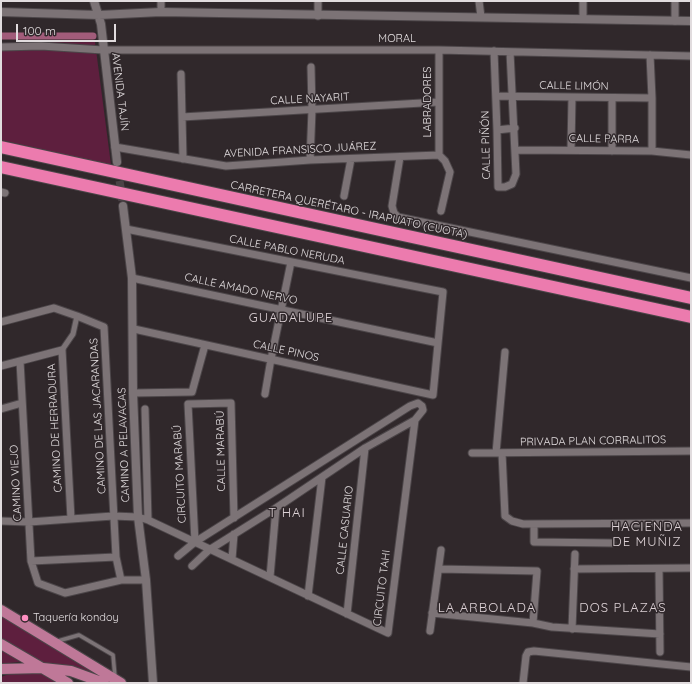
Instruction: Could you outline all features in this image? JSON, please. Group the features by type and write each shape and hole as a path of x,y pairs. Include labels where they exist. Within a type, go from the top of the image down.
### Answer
{"highway":[{"name":"CARRETERA QUERÉTARO - IRAPUATO (CUOTA)","path":"1,147 691,298"},
{"path":"1,167 691,317"}],"main road":[{"path":"1,610 118,681"},
{"path":"1,644 68,683"},
{"path":"1,669 43,668 71,671 104,683"}],"street":[{"name":"AVENIDA TAJÍN","path":"94,1 102,24 103,47 117,162"},
{"path":"161,1 161,12"},
{"path":"318,1 318,16"},
{"path":"479,1 482,17"},
{"path":"583,1 583,18"},
{"path":"675,21 676,1"},
{"path":"1,12 99,15 161,12 318,16 583,18 691,21"},
{"name":"MORAL","path":"1,47 41,46 439,50 691,56"},
{"name":"LABRADORES","path":"439,50 439,155"},
{"name":"CALLE PIÑÓN","path":"494,51 498,187 506,187 512,184 516,174 515,128 510,52"},
{"path":"650,55 652,152"},
{"path":"310,67 312,110 310,160"},
{"path":"181,74 183,159"},
{"name":"CALLE LIMÓN","path":"496,96 652,98"},
{"path":"572,97 572,149"},
{"path":"612,98 612,151"},
{"name":"CALLE NAYARIT","path":"182,117 439,102"},
{"path":"497,130 515,128"},
{"name":"AVENIDA FRANSISCO JUÁREZ","path":"116,147 226,166 310,160 351,160 439,155"},
{"name":"CALLE PARRA","path":"516,150 572,149 691,155"},
{"path":"439,155 445,161 450,172 441,211"},
{"path":"400,157 392,206 394,213 398,217 691,278"},
{"path":"344,196 351,160"},
{"name":"CAMINO A PELAVACAS","path":"123,206 132,278 134,329 133,393 138,517 146,580 153,683"},
{"name":"CALLE PABLO NERUDA","path":"126,229 443,292 438,343"},
{"path":"265,394 291,262"},
{"name":"CALLE AMADO NERVO","path":"132,278 438,343"},
{"name":"CAMINO DE LAS JACARANDAS","path":"1,322 54,308 104,327 113,516 116,557 121,580"},
{"path":"62,350 73,334 78,316"},
{"name":"CALLE PINOS","path":"134,329 433,395 438,343"},
{"path":"133,393 192,392 205,345"},
{"name":"CAMINO DE HERRADURA","path":"1,366 62,350 71,519"},
{"path":"505,352 499,453 505,516 512,521 523,524 691,523"},
{"name":"CAMINO VIEJO","path":"20,361 31,561 38,583 65,593 121,580"},
{"path":"1,409 22,403"},
{"name":"CALLE MARABÚ","path":"188,404 231,403 234,518"},
{"name":"CIRCUITO TAHI","path":"138,517 148,520 195,542 209,550 232,559 388,633 415,420 423,410 422,406 418,403 410,406 195,542 178,556"},
{"name":"CIRCUITO MARABÚ","path":"188,404 195,542"},
{"path":"144,409 148,520"},
{"path":"192,566 209,550 276,508 365,448 415,420"},
{"name":"CALLE CASUARIO","path":"347,614 365,448"},
{"name":"PRIVADA PLAN CORRALITOS","path":"472,453 691,451"},
{"path":"308,596 322,477"},
{"path":"270,577 276,508"},
{"path":"1,521 29,522 113,516 138,517"},
{"path":"534,524 534,542 612,543"},
{"path":"232,559 234,534"},
{"path":"430,630 441,550"},
{"path":"572,629 575,554"},
{"path":"31,561 116,557"},
{"path":"574,569 659,570 691,568"},
{"path":"439,570 537,570 533,623"},
{"path":"659,570 660,652"},
{"path":"121,580 146,580"},
{"path":"432,613 533,623 572,629 660,634"},
{"path":"523,683 526,656 528,652 534,650 691,667"}],"lane":[{"path":"55,642 79,635 113,655 118,681"}],"shaded area":[{"path":"95,42 111,165 1,140 1,43"},
{"path":"1,614 115,683 109,683 72,668 37,662 1,641"},
{"path":"1,649 26,661 1,664"},
{"path":"9,674 45,674 62,683 1,683 1,677"}],"waterway":[{"path":"1,36 93,36"}],"tunnel":[{"path":"118,169 123,206"}],"place":[{"name":"Taquería kondoy","path":"25,618"}],"district":[{"name":"GUADALUPE","path":"291,318"},
{"name":"T HAI","path":"287,513"},
{"name":"HACIENDA DE MUÑIZ","path":"647,534"},
{"name":"LA ARBOLADA","path":"487,608"},
{"name":"DOS PLAZAS","path":"623,608"}]}
